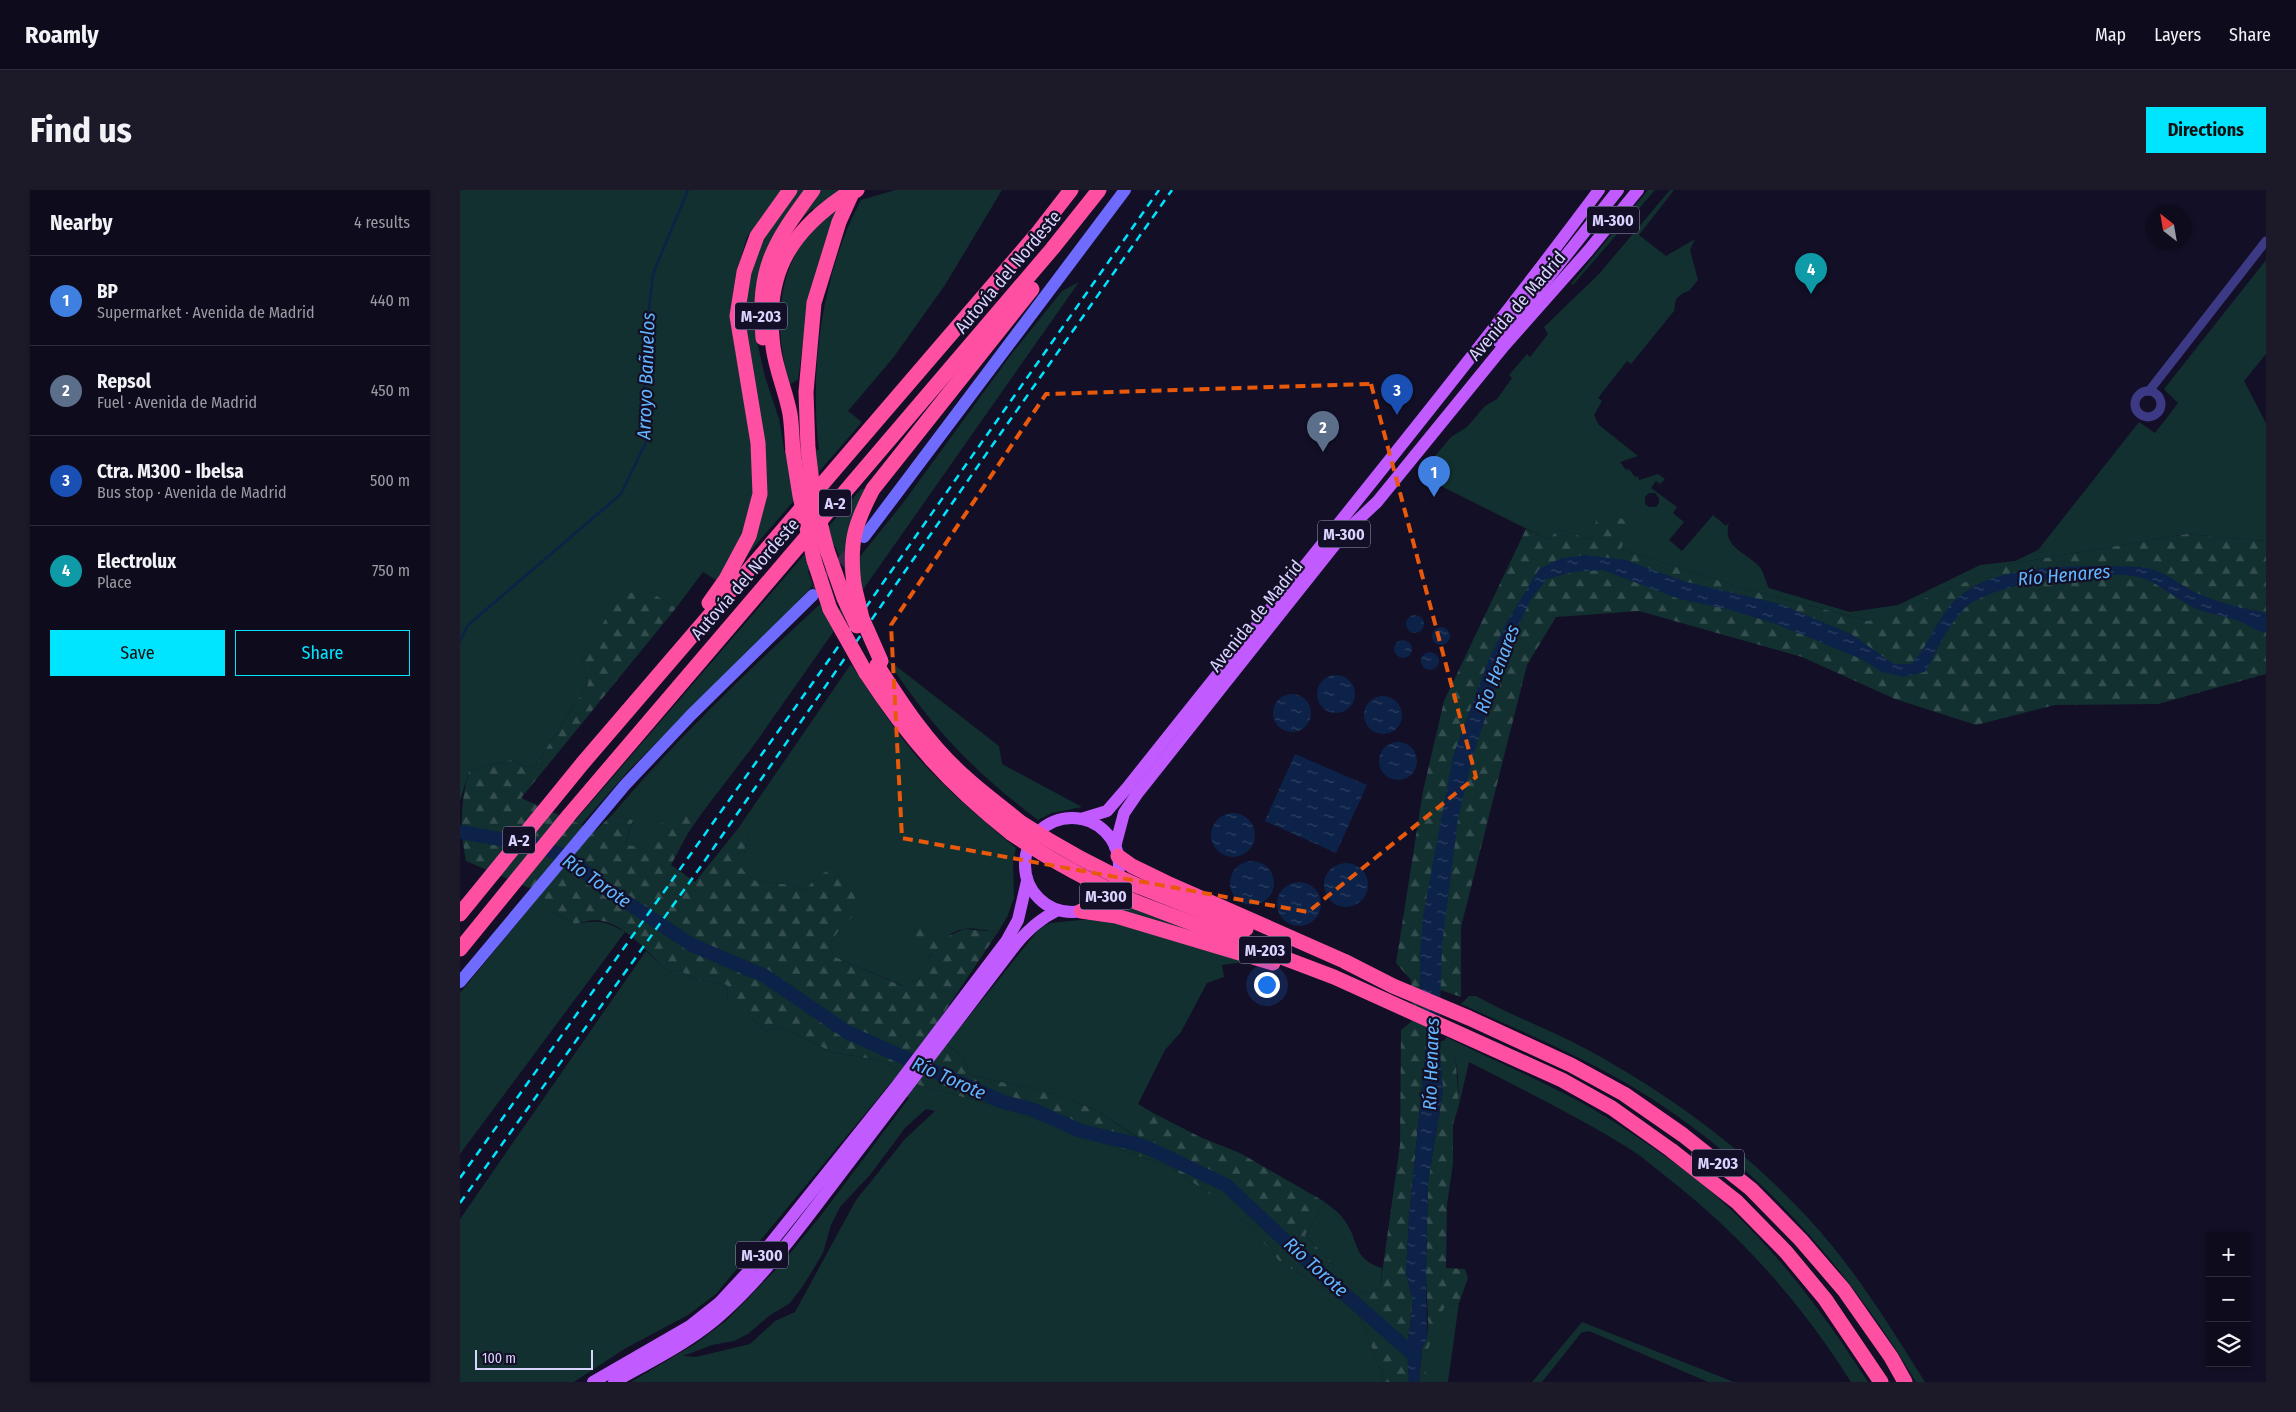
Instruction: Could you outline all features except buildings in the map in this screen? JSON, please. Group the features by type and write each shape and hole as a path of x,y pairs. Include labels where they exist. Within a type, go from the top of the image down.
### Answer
{"highway":[{"name":"A-2","path":"582,764 620,707 711,600 726,579 749,536 760,494 758,443 737,316 744,272 757,236 790,190"},
{"name":"M-203","path":"813,190 786,226 772,252 763,280 760,308 764,349 792,452 814,560 830,609 931,741 962,774 998,805 1015,828 1058,846 1099,869 1138,886 1388,984 1469,1018 1571,1065 1624,1094 1682,1135 1751,1189 1801,1240 1844,1290 1891,1357 1905,1382"},
{"path":"792,452 790,414 773,348 771,307 774,286 783,261 805,227 825,209 855,190"},
{"path":"855,190 839,222 814,303 806,392 808,449 814,499 827,550 844,598 875,666"},
{"name":"Autovía del Nordeste","path":"460,914 582,764 1030,243 1071,190"},
{"name":"A-2","path":"875,666 854,585 851,558 858,518 873,489 1085,222 1100,190"},
{"name":"Autovía del Nordeste","path":"460,949 510,885 1052,250 1100,190"},
{"name":"M-203","path":"875,666 891,712 918,747 953,784 1015,828 1048,859 1090,882 1136,902 1334,977 1562,1080 1612,1108 1672,1150 1737,1202 1786,1252 1825,1299 1881,1382"},
{"name":"M-203","path":"1116,851 1132,866 1344,961 1388,984"},
{"path":"1082,911 1116,916 1262,959 1373,996"}],"main road":[{"name":"Avenida de Madrid","path":"1082,819 1107,811 1127,788 1556,248 1599,190"},
{"path":"1556,248 1604,190"},
{"path":"1346,532 1618,190"},
{"name":"Avenida de Madrid","path":"1116,851 1124,812 1137,794 1346,532 1377,502 1504,346 1588,251 1638,190"},
{"path":"1531,329 1588,251"},
{"name":"M-300","path":"1082,819 1066,819 1052,822 1034,837 1027,850 1024,866 1027,881 1036,896 1045,904 1058,910 1082,911 1097,905 1108,896 1117,879 1116,851"},
{"path":"1082,819 1104,831 1116,851"},
{"name":"M-300","path":"959,1013 1018,920 1027,881"},
{"name":"M-300","path":"614,1382 698,1333 725,1312 788,1241 959,1013 1029,928 1042,918 1058,910"},
{"name":"M-300","path":"593,1382 690,1326 719,1303 780,1234 899,1091"}],"street":[{"path":"864,536 1125,190"},
{"path":"2148,391 2266,241"},
{"path":"460,982 590,824 691,715 813,595"}],"highlighted area":[{"path":"1371,384 1476,777 1308,912 902,838 891,625 1046,394"}],"green space":[{"path":"460,190 782,190 747,237 736,274 730,314 736,356 750,414 756,478 746,526 719,582 703,572 676,608 646,589 582,659 588,684 533,769 511,760 469,771 460,801"},
{"path":"796,190 806,190 756,295 754,328 765,377 779,419 785,455 819,450 816,419 816,387 822,322 837,258 861,200 895,190 1002,190 945,285 893,358 848,411 862,422 741,562 762,506 746,354 743,294 764,231"},
{"path":"819,190 845,190 825,242 809,297 798,380 790,384 781,343 781,300 793,260 803,242 817,225 813,208 797,223"},
{"path":"1648,190 1655,190 1573,285 1571,284"},
{"path":"1670,190 1674,190 1639,235 1666,256 1695,239 1690,250 1698,280 1689,291 1676,299 1674,311 1631,364 1627,361 1598,398 1602,401 1594,415 1599,425 1638,456 1620,462 1626,470 1629,469 1635,477 1638,476 1639,480 1658,474 1665,479 1660,484 1656,481 1651,488 1677,507 1673,513 1684,522 1669,540 1682,551 1713,515 1726,526 1729,523 1729,538 1732,543 1759,566 1769,588 1850,612 1898,605 1980,565 2015,561 2038,550 2139,422 2155,433 2178,403 2164,389 2266,260 2266,354 2244,381 2266,423 2266,541 2187,534 2010,564 1870,621 1749,590 1621,549 1599,511 1592,540 1558,529 1549,540 1419,475 1451,437 1467,427 1485,406 1497,399 1512,378 1509,375 1527,354 1530,357 1548,334 1544,327 1599,274","holes":["1649,493 1655,493 1659,498 1659,503 1656,507 1649,507 1645,504 1645,497"]},
{"path":"1079,282 754,745 702,813 667,813 649,849 625,846 633,820 612,815 687,733 820,604 830,621 861,581 858,559 903,503 1010,356 1062,291"},
{"path":"867,488 845,571 835,546 808,571 813,585 794,606 630,769 581,825 574,822 861,489"},
{"path":"1598,511 1632,522 1621,549 1749,590 1869,621 2010,564 2187,534 2266,541 2266,674 2158,704 2055,705 1976,725 1895,699 1802,657 1639,611 1556,617 1527,665 1461,927 1461,997 1420,983 1427,1037 1409,1217 1406,1272 1413,1302 1407,1348 1409,1382 1382,1382 1383,1376 1358,1313 1334,1295 1279,1261 1251,1228 1213,1196 1170,1167 1003,1108 919,1085 883,1061 832,1052 781,1027 765,1031 749,1015 735,1013 728,1001 727,985 691,978 680,970 668,972 626,932 616,926 595,920 575,924 555,913 540,910 541,893 466,861 462,816 469,771 511,760 533,769 588,684 582,659 619,596 646,589 676,608 521,798 595,831 612,815 633,820 625,845 649,848 667,813 702,813 688,833 671,865 695,882 737,830 748,837 739,866 756,881 792,885 804,891 817,877 827,871 846,876 857,894 857,912 839,930 830,944 833,956 902,986 919,980 924,964 932,954 913,942 918,927 944,938 964,929 998,932 931,1032 962,1056 970,1075 1055,1094 1096,1110 1139,1139 1137,1121 1157,1115 1200,1137 1240,1153 1325,1202 1305,1235 1364,1294 1380,1288 1400,1145 1401,1030 1412,1021 1411,980 1396,963 1423,791 1444,701 1526,529 1549,540 1558,529 1592,540"},
{"path":"887,659 999,746 1002,764 1082,807 1052,813 1038,820 994,784 955,747 920,706"},
{"path":"851,664 891,723 917,757 958,798 1016,848 1013,861 1014,898 1007,917 998,932 971,928 955,932 935,949 925,964 919,980 903,986 833,956 830,944 839,930 857,911 857,894 817,877 804,891 792,885 756,881 738,866 745,851 748,838 737,830"},
{"path":"542,893 541,910 555,913 575,924 601,922 625,932 460,1154 460,993"},
{"path":"1116,901 1244,950 1111,912"},
{"path":"1101,918 1245,962 1222,965 1224,977 1207,983 1181,1032 1165,1050 1138,1104 1157,1115 1137,1122 1140,1139 1096,1110 1055,1094 970,1075 962,1056 947,1044 1039,929 1050,923"},
{"path":"646,951 668,972 680,970 691,978 727,985 728,1001 749,1015 765,1031 781,1027 832,1052 883,1061 919,1085 1003,1108 1170,1167 1213,1196 1251,1228 1279,1261 1334,1295 1358,1313 1383,1376 1382,1382 631,1382 695,1344 727,1320 783,1262 822,1214 909,1098 889,1085 716,1294 688,1315 626,1348 574,1382 460,1382 460,1219","holes":["926,1109 935,1111 905,1139 856,1200 795,1312 775,1321 750,1344 696,1357 685,1356 683,1354 686,1355 712,1345 734,1341 748,1334 769,1316 790,1303 823,1253 831,1225 840,1207 870,1175 905,1128"]},
{"path":"1469,996 1476,996 1560,1036 1618,1067 1677,1105 1733,1147 1785,1194 1841,1257 1871,1298 1925,1382 1916,1382 1858,1296 1792,1216 1755,1179 1716,1145 1675,1114 1611,1074 1461,1004"},
{"path":"1446,1037 1595,1110 1652,1147 1708,1189 1760,1239 1784,1266 1828,1323 1868,1382 1851,1382 1812,1325 1746,1248 1696,1201 1635,1152 1571,1115 1469,1062 1459,1105 1456,1062 1445,1040"},
{"path":"1445,1040 1451,1046 1456,1064 1459,1105 1453,1124 1453,1163 1447,1205 1446,1268 1465,1269 1468,1278 1459,1303 1444,1308 1436,1326 1431,1326 1428,1322 1426,1272 1428,1182 1443,1091 1439,1042"},
{"path":"1325,1202 1345,1221 1361,1255 1372,1264 1382,1268 1380,1288 1364,1294 1305,1235"},
{"path":"1459,1303 1448,1382 1426,1382 1426,1355 1432,1339 1427,1339 1428,1322 1431,1326 1444,1308"},
{"path":"1582,1322 1734,1382 1708,1382 1589,1331 1581,1333 1542,1382 1532,1382"},
{"path":"1427,1339 1432,1339 1426,1355 1426,1382 1419,1382 1422,1347"}],"water":[{"name":"Río Henares","path":"1585,555 1626,560 1683,581 1780,604 1851,634 1894,664 1911,664 1924,647 1946,610 1962,594 1977,584 2014,572 2054,567 2112,566 2152,569 2205,597 2266,613 2266,632 2259,631 2242,622 2196,609 2145,579 2128,575 2106,574 2052,579 2000,591 1979,599 1965,608 1948,630 1925,672 1903,677 1882,672 1861,659 1776,624 1727,609 1679,599 1603,570 1573,572 1547,579 1531,599 1508,648 1474,753 1458,819 1442,946 1439,1042 1443,1091 1428,1182 1427,1339 1422,1347 1419,1382 1409,1382 1407,1348 1413,1302 1406,1272 1409,1217 1427,1037 1420,983 1420,954 1423,916 1453,756 1488,661 1508,620 1539,569 1559,559"},
{"path":"1415,615 1421,618 1424,624 1421,630 1415,633 1409,630 1406,624 1409,618"},
{"path":"1441,627 1447,630 1450,636 1447,642 1441,645 1435,642 1432,636 1435,630"},
{"path":"1403,640 1409,643 1412,649 1409,655 1403,658 1397,655 1394,649 1397,643"},
{"path":"1430,652 1436,655 1439,661 1436,667 1430,670 1424,667 1421,661 1424,655"},
{"path":"1336,675 1349,681 1355,694 1349,707 1336,713 1323,707 1317,694 1323,681"},
{"path":"1292,694 1305,700 1311,713 1305,726 1292,732 1279,726 1273,713 1279,700"},
{"path":"1383,696 1396,702 1402,715 1396,728 1383,734 1370,728 1364,715 1370,702"},
{"path":"1398,742 1411,748 1417,761 1411,774 1398,780 1385,774 1379,761 1385,748"},
{"path":"1295,754 1367,785 1336,853 1265,821"},
{"path":"1233,813 1245,817 1251,823 1255,835 1251,847 1245,853 1233,857 1221,853 1215,847 1211,835 1215,823 1221,817"},
{"path":"1252,861 1264,865 1270,871 1274,883 1270,895 1264,901 1252,905 1240,901 1234,895 1230,883 1234,871 1240,865"},
{"path":"1346,863 1358,867 1364,873 1368,885 1364,897 1358,903 1346,907 1334,903 1328,897 1324,885 1328,873 1334,867"},
{"path":"1299,882 1311,886 1317,892 1321,904 1317,916 1311,922 1299,926 1287,922 1281,916 1277,904 1281,892 1287,886"}],"waterway":[{"name":"Arroyo Bañuelos","path":"460,641 468,625 621,494 647,440 643,359 653,274 688,190"},
{"name":"Río Torote","path":"460,832 534,845 568,857 602,886 692,945 765,976 847,1032 1003,1102 1031,1109 1081,1131 1144,1146 1226,1185 1296,1251 1415,1356"}],"tunnel":[{"path":"817,591 856,546"}],"railway":[{"path":"460,1178 819,674 1159,190"},
{"path":"460,1203 699,869 989,450 1172,190"}],"place":[{"name":"Electrolux","path":"1811,294"},
{"name":"Ctra. M300 - Ibelsa","path":"1397,415"},
{"name":"Repsol","path":"1323,452"},
{"name":"BP","path":"1434,497"}]}
